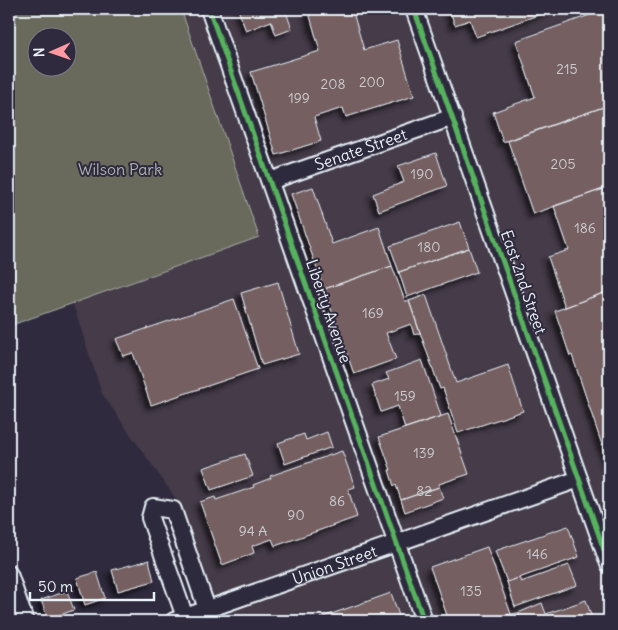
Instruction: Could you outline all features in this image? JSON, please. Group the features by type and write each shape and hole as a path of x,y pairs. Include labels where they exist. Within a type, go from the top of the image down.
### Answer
{"street":[{"name":"Liberty Avenue","path":"209,9 424,621"},
{"name":"East 2nd Street","path":"414,9 609,564"},
{"name":"Senate Street","path":"270,181 453,117"},
{"name":"Union Street","path":"179,619 579,478"},
{"path":"179,619 150,518 153,506 173,510 208,609"},
{"path":"9,574 25,621"}],"shaded area":[{"path":"181,9 609,9 609,621 211,621 221,617 183,509 102,394 72,301 259,237"}],"green space":[{"name":"Wilson Park","path":"9,9 181,9 259,237 9,326"}],"building":[{"path":"238,9 285,9 292,29 276,35 271,21 246,31"},
{"path":"308,9 352,9 364,50 397,40 414,96 346,117 343,108 314,117 321,141 276,155 251,72 320,51"},
{"path":"449,9 555,9 476,37 470,20 455,25"},
{"path":"609,9 609,105 503,142 493,112 535,97 516,41"},
{"path":"609,105 609,187 533,214 508,141"},
{"path":"436,153 447,186 379,211 373,194 404,182 398,166"},
{"path":"313,187 332,244 379,227 392,266 324,289 291,194"},
{"path":"609,187 609,291 565,307 548,257 569,250 554,206"},
{"path":"460,222 469,248 399,272 390,246"},
{"path":"469,248 477,272 407,297 399,272"},
{"path":"392,266 405,301 409,301 420,333 414,335 411,324 386,333 396,359 354,374 324,289"},
{"path":"278,282 299,354 262,365 241,293"},
{"path":"609,291 609,466 572,355 570,356 555,311"},
{"path":"426,295 456,383 508,365 523,411 458,433 443,388 440,389 409,301"},
{"path":"234,299 258,369 151,405 133,353 123,356 116,339"},
{"path":"422,360 441,416 405,428 398,406 381,412 372,385 389,379 386,373"},
{"path":"448,414 469,474 401,500 396,485 394,486 389,470 391,470 379,437"},
{"path":"327,432 332,447 285,464 278,443 304,434 306,440"},
{"path":"342,451 355,487 348,489 357,517 275,546 272,539 252,546 254,553 222,565 200,502 215,497 216,500 254,487 253,485 271,478 270,476"},
{"path":"245,454 253,476 211,490 203,468"},
{"path":"439,487 443,498 405,512 401,500"},
{"path":"568,526 579,557 507,582 495,551"},
{"path":"487,547 511,614 491,621 449,621 430,567"},
{"path":"149,560 154,581 118,591 112,570"},
{"path":"569,565 577,585 515,607 507,582 519,578 521,582"},
{"path":"97,572 105,598 85,605 77,578"},
{"path":"67,591 74,610 48,619 41,600"},
{"path":"391,593 401,621 321,621 320,618"},
{"path":"586,600 593,621 521,621 518,613 542,603 546,614"},
{"path":"518,613 521,621 491,621 511,614"}],"cycle path":[{"path":"209,9 424,621"},
{"path":"414,9 609,564"}]}
